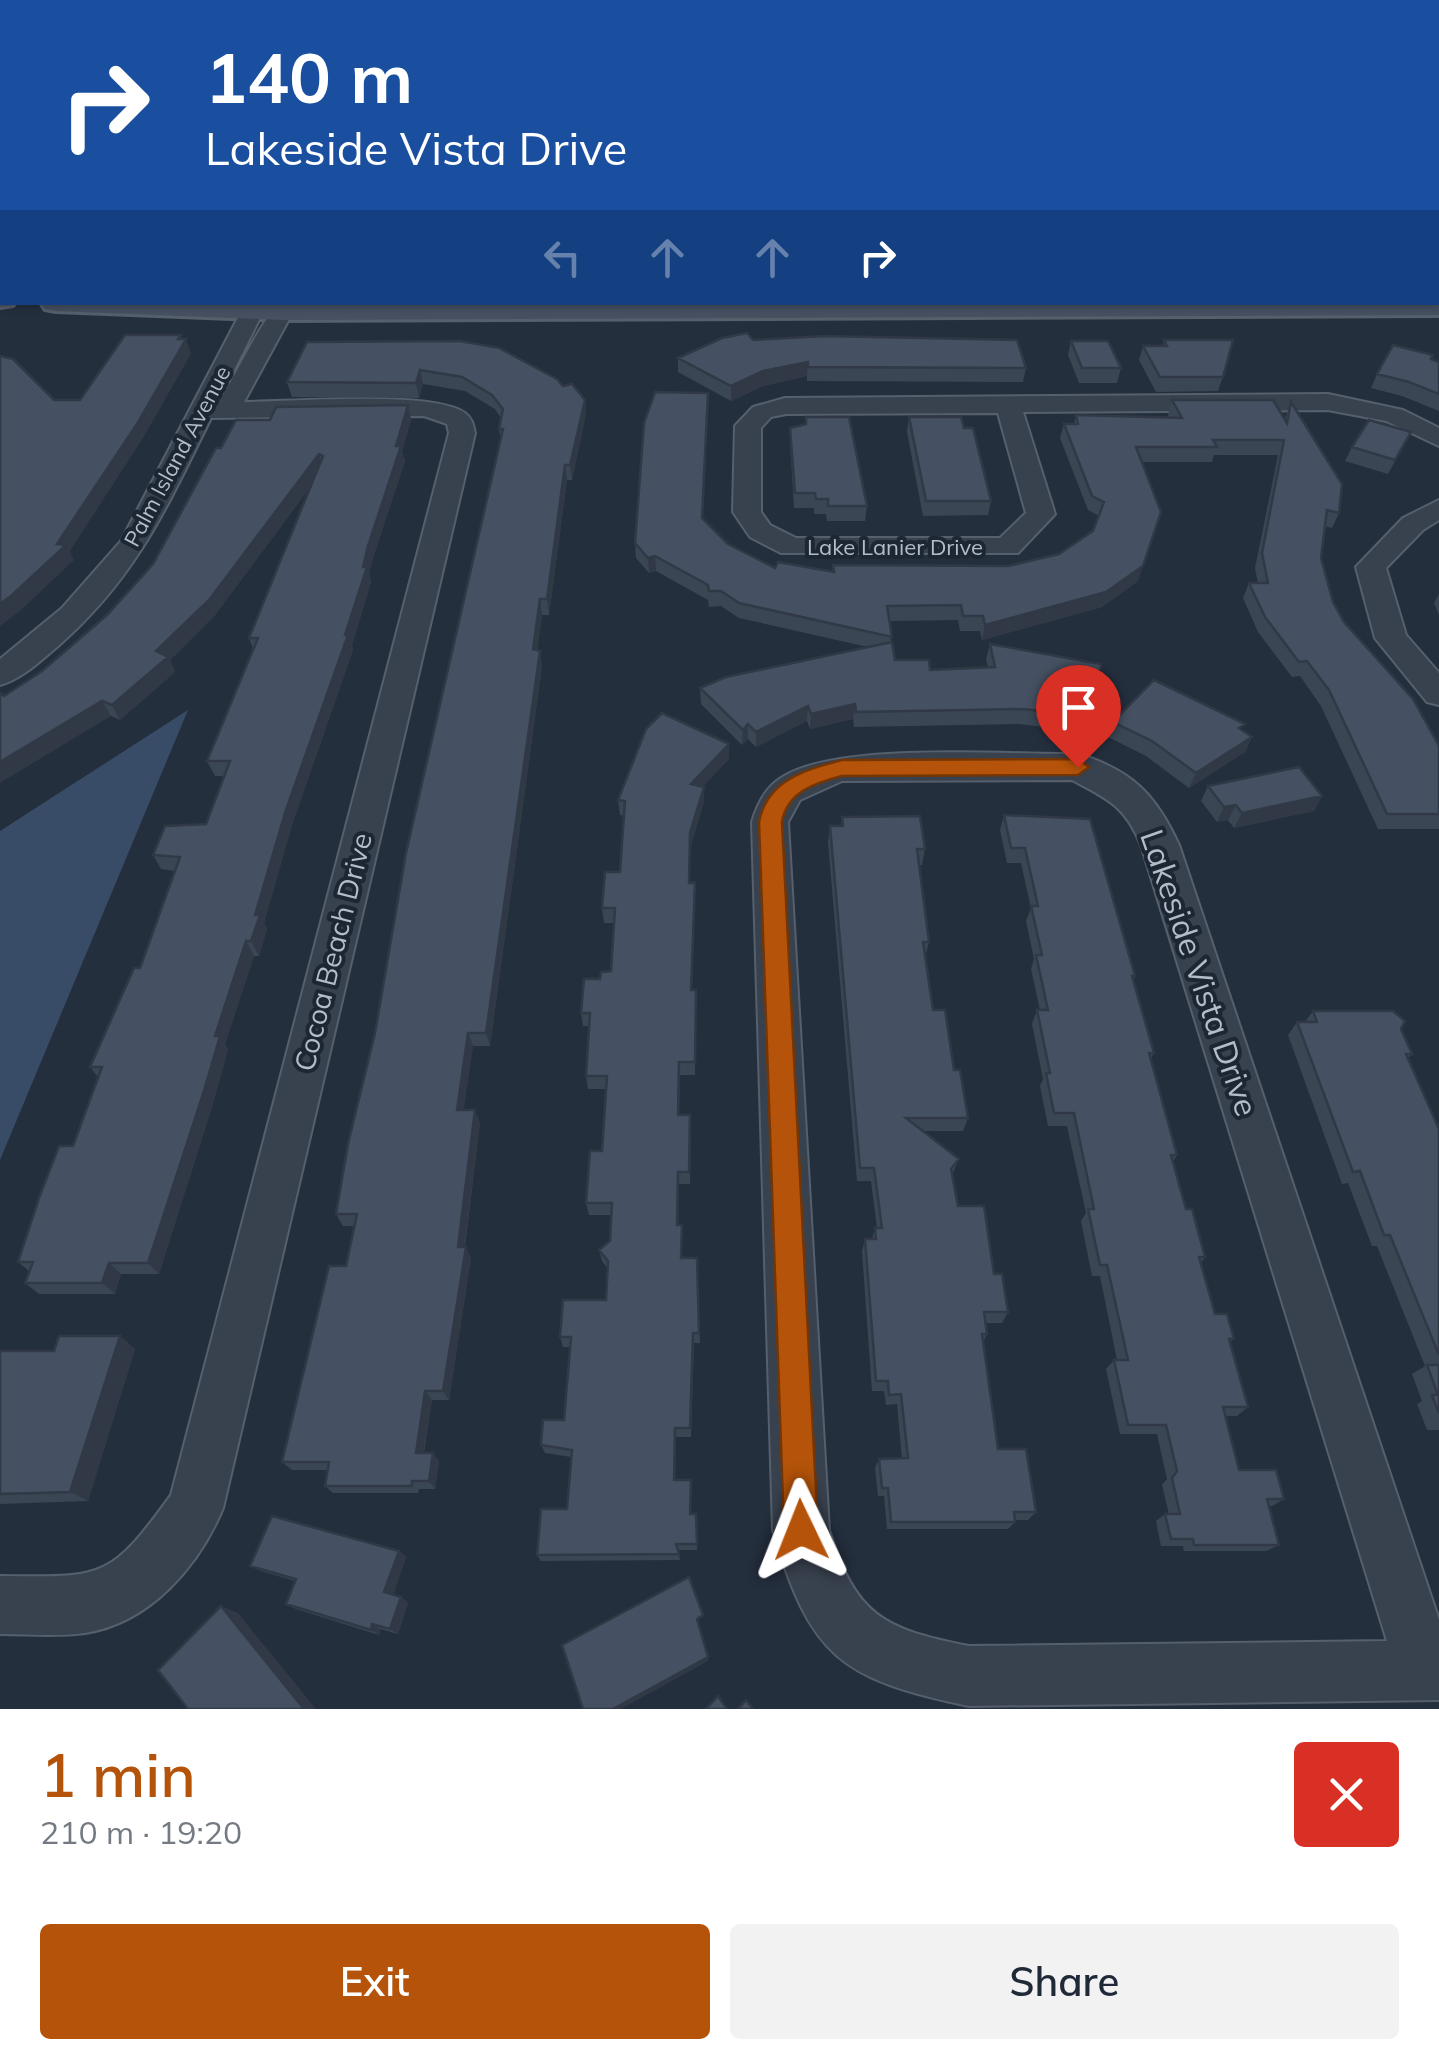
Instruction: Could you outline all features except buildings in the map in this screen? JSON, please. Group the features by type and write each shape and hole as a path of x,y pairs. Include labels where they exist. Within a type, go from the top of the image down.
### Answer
{"street":[{"path":"162,305 1439,306"},
{"name":"Palm Island Avenue","path":"0,674 71,618 109,578 134,544 214,410 254,369 267,308"},
{"name":"Palm Island Avenue","path":"214,410 223,369 267,308"},
{"path":"223,369 254,369"},
{"name":"Lake Lanier Drive","path":"1008,404 1041,514 1008,547 791,547 760,531 747,512 748,426 762,412 785,406 1008,404 1328,402 1394,415 1439,438"},
{"name":"Cocoa Beach Drive","path":"0,1605 90,1604 124,1588 156,1564 195,1508 462,433 459,420 445,412 424,408 214,410"},
{"path":"1439,508 1413,524 1372,567 1391,638 1439,694"},
{"name":"Lakeside Vista Drive","path":"1078,767 1129,794 1148,818 1432,1670 969,1676 906,1664 858,1638 824,1598 801,1530 770,822 774,806 789,789 813,776 842,768 1078,767"}],"water":[{"path":"188,710 0,1160 0,831"}],"route":[{"path":"801,1530 770,822 774,806 789,789 813,776 842,768 1078,767"}]}
